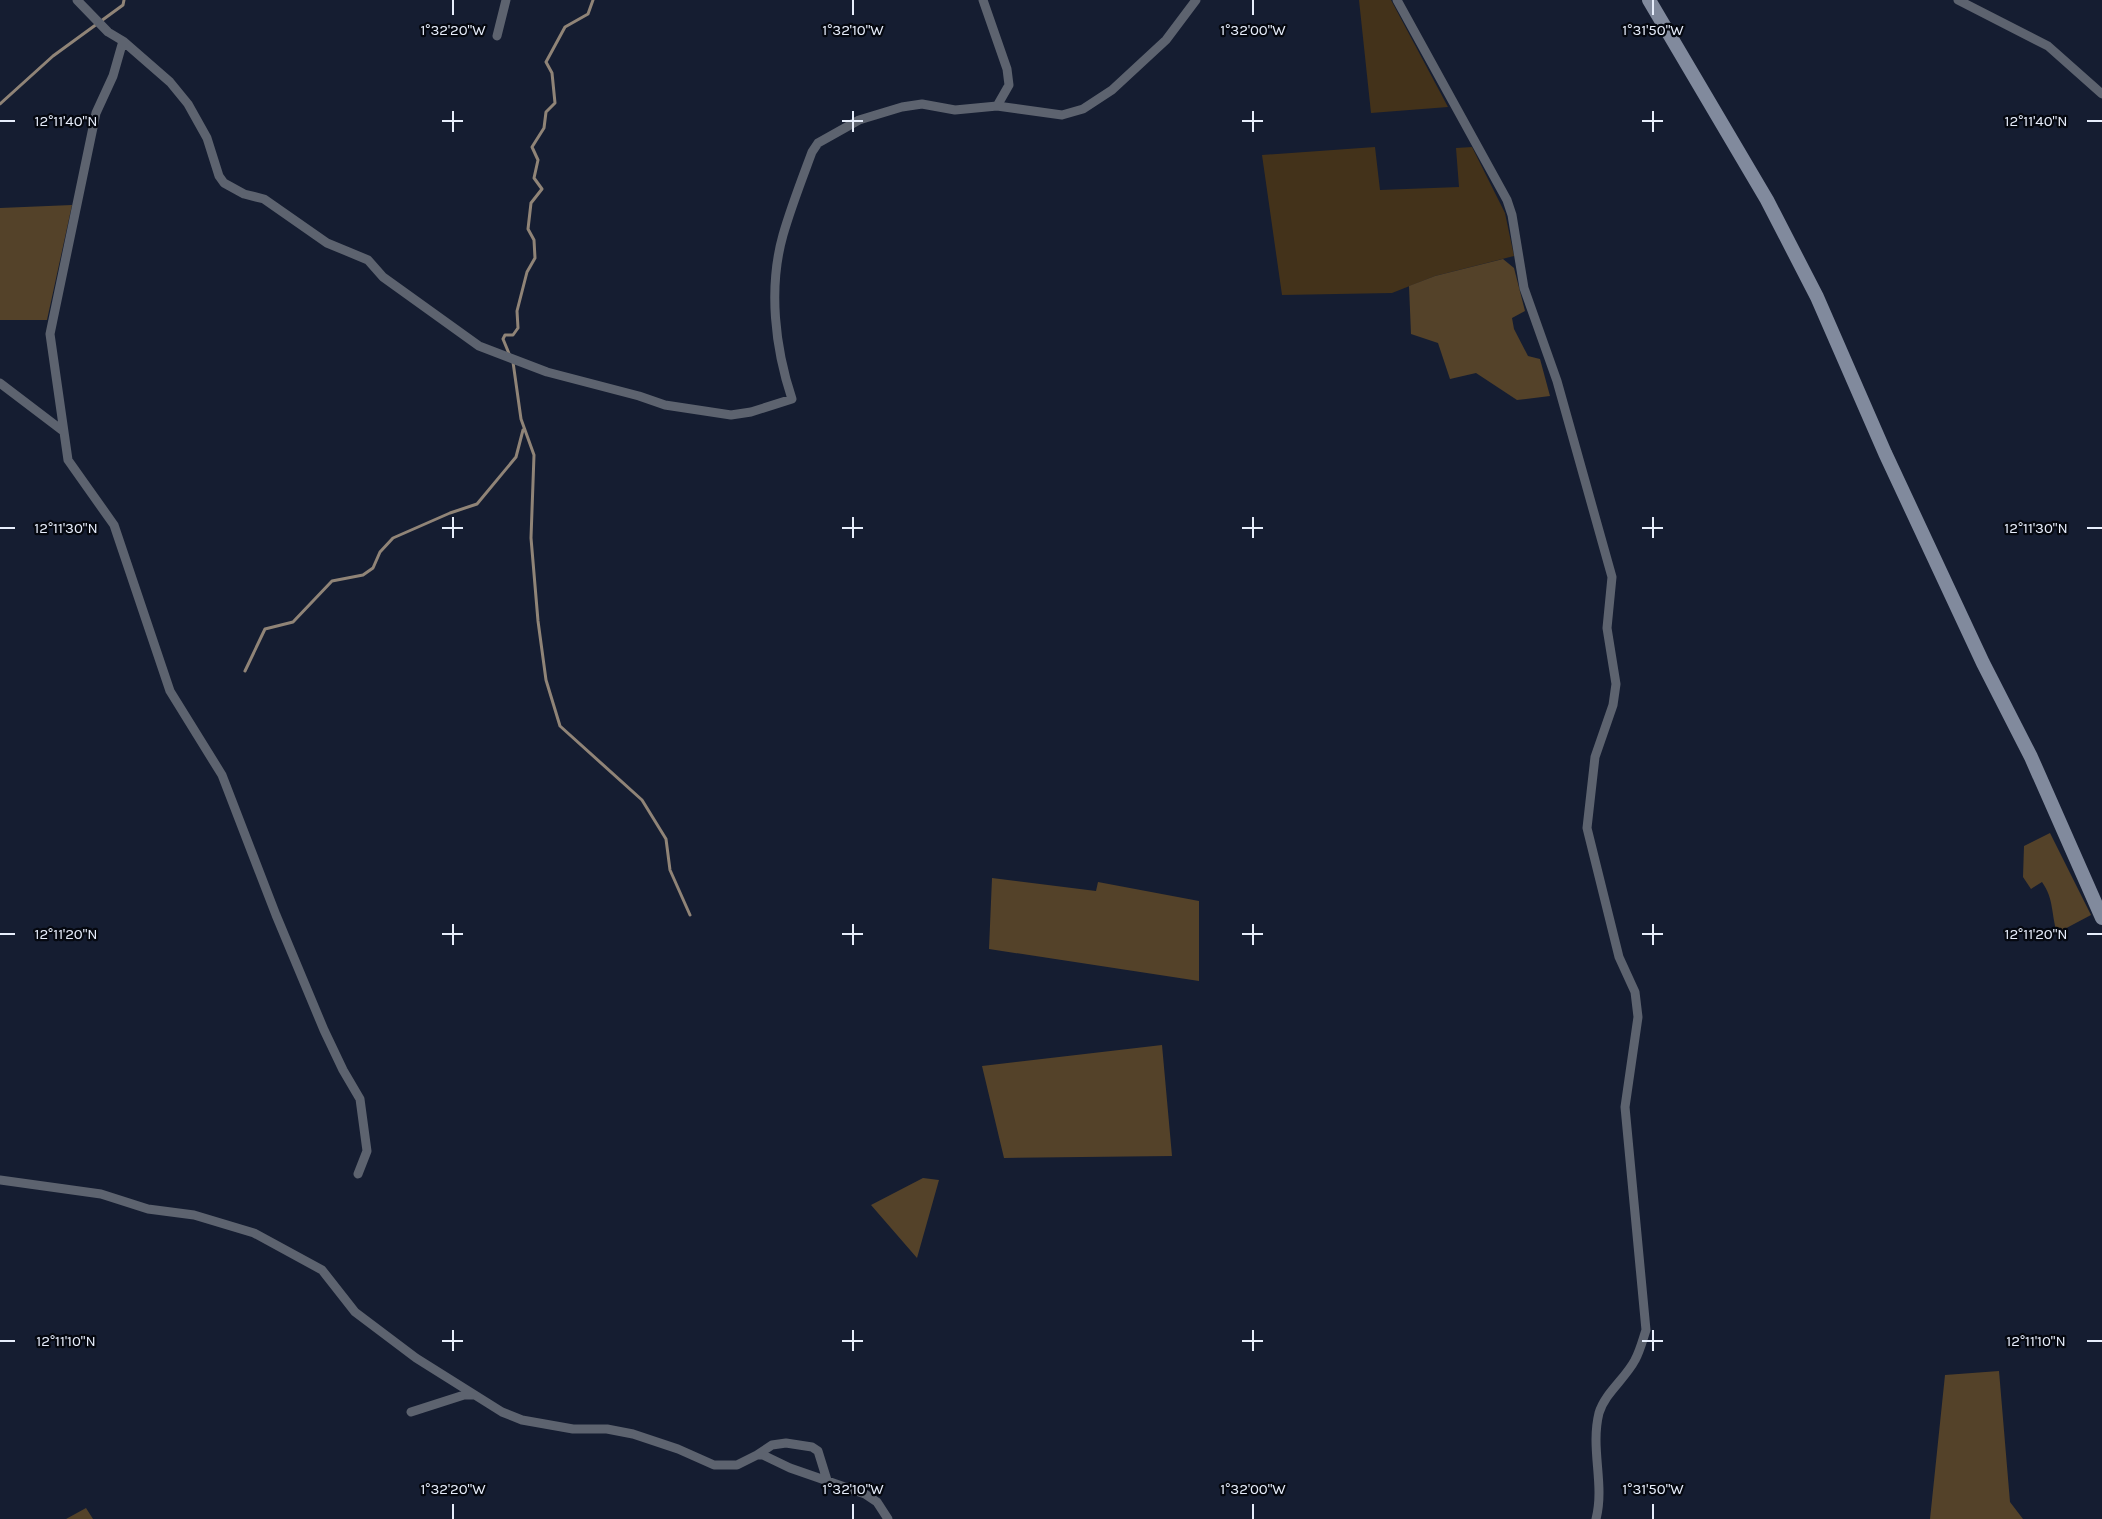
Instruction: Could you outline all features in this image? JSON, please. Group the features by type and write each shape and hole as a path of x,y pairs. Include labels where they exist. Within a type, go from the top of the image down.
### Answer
{"main road":[{"path":"1649,0 1767,200 1817,297 1885,453 1983,663 2031,757 2102,918"}],"street":[{"path":"77,0 108,32 123,41 170,82 188,104 207,138 219,176 224,183 244,194 264,199 327,243 368,260 384,277 479,346 547,372 665,405 731,415 751,412 792,399 780,363 778,342 776,311 779,250 812,152 818,143 859,120 902,107 922,104 955,110 997,106 1062,115 1083,109 1112,90 1166,40 1196,0"},
{"path":"497,36 506,0"},
{"path":"983,0 1007,69 1009,85 997,106"},
{"path":"1397,0 1509,207 1524,288 1557,381 1612,577 1607,628 1616,684 1613,705 1595,757 1587,828 1619,957 1635,992 1638,1017 1625,1107 1646,1330 1636,1358 1604,1400 1599,1414 1594,1450 1600,1505 1596,1519"},
{"path":"1959,0 2049,46 2102,94"},
{"path":"123,41 113,76 96,113 50,333 63,431 71,466 114,525 170,691 222,775 276,915 324,1029 343,1070 360,1099 367,1151 358,1174"},
{"path":"0,383 63,431"},
{"path":"0,1180 101,1194 148,1209 194,1215 254,1233 322,1270 355,1312 416,1358 502,1412 522,1420 573,1429 607,1429 633,1434 678,1449 714,1465 737,1465 772,1445 786,1443 812,1447 818,1451 827,1480"},
{"path":"411,1412 464,1395 476,1395"},
{"path":"757,1455 866,1494 877,1502 888,1519"}],"shaded area":[{"path":"1359,0 1391,0 1448,107 1371,113"},
{"path":"1375,147 1380,190 1459,187 1456,148 1472,147 1505,213 1514,256 1435,276 1392,293 1282,295 1262,155"},
{"path":"72,205 47,320 0,320 0,208"},
{"path":"1503,259 1514,268 1525,311 1512,318 1514,329 1528,356 1540,359 1550,396 1517,400 1476,373 1450,379 1438,343 1411,334 1409,286 1435,276"},
{"path":"2050,833 2091,915 2057,933 2046,888 2042,882 2031,889 2023,877 2024,846"},
{"path":"992,878 1096,891 1098,882 1199,901 1199,981 989,949"},
{"path":"1162,1045 1172,1156 1004,1158 982,1066"},
{"path":"923,1178 939,1180 917,1258 871,1205"},
{"path":"1999,1371 2010,1502 2023,1519 1930,1519 1945,1375"},
{"path":"86,1508 93,1519 66,1519"}],"waterway":[{"path":"0,104 53,56 123,5 124,0"},
{"path":"510,356 503,339 505,335 513,335 518,328 517,311 527,272 535,258 534,240 528,229 531,203 542,189 534,178 538,160 532,147 544,128 546,112 555,103 552,73 546,62 565,27 588,14 593,0"},
{"path":"513,362 521,419 534,455 531,538 538,621 546,680 560,726 642,800 666,839 670,870 690,915"},
{"path":"245,671 265,629 293,622 332,581 363,575 373,568 380,552 393,538 477,504 516,457 523,430"}]}
